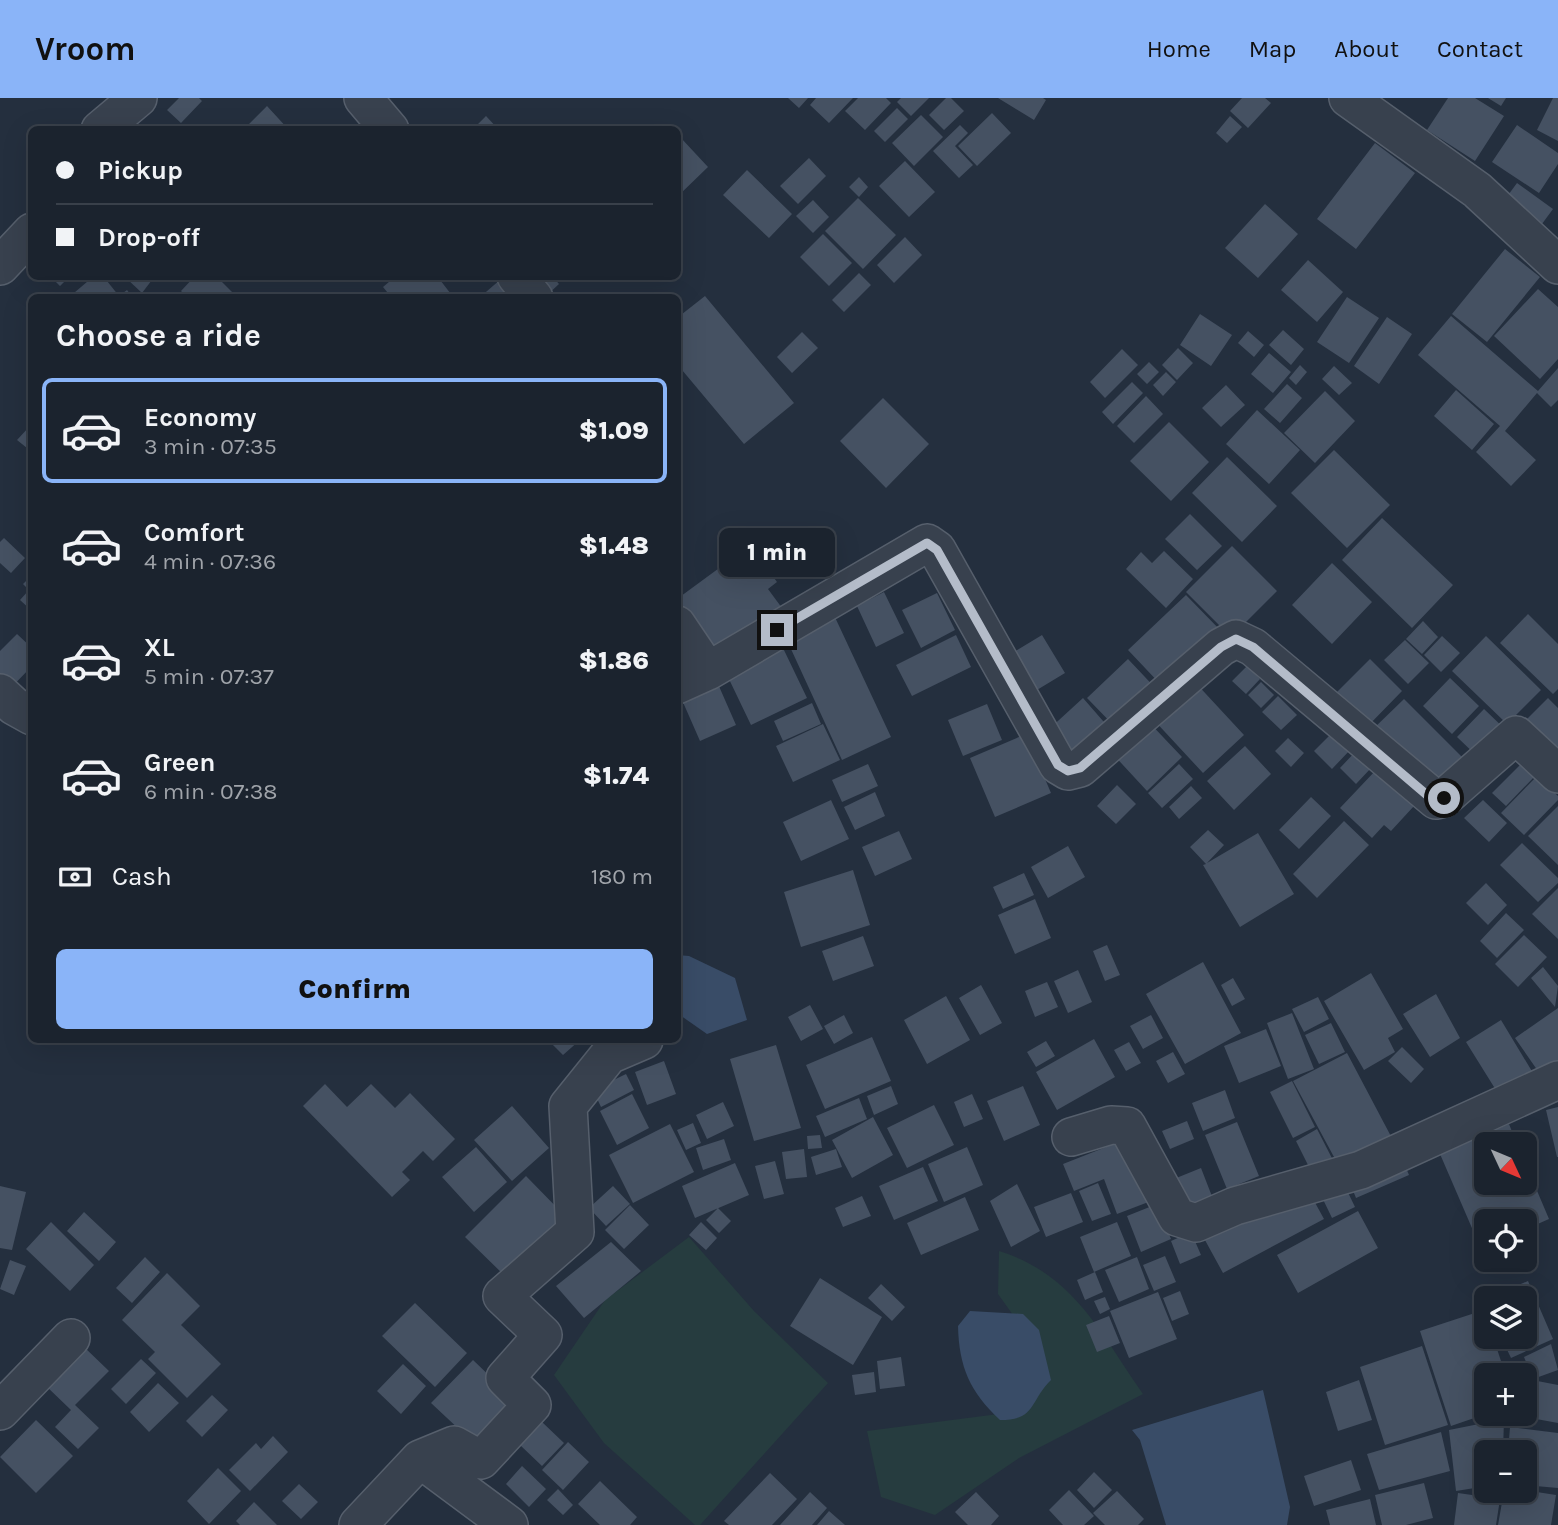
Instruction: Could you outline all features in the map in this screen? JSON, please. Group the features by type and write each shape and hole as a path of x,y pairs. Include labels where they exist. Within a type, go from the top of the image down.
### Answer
{"street":[{"path":"105,126 138,98"},
{"path":"363,98 387,126"},
{"path":"1348,98 1476,190 1558,265"},
{"path":"0,266 28,236"},
{"path":"519,280 531,294"},
{"path":"681,639 692,678 927,543 937,550 1058,765 1068,771 1080,768 1221,647 1236,639 1253,647 1436,800 1444,798 1516,736 1558,774"},
{"path":"0,693 28,714"},
{"path":"358,1525 420,1459 454,1445 481,1460 532,1405 505,1378 543,1335 502,1296 575,1232 568,1106 609,1055 637,1043"},
{"path":"1071,1137 1111,1125 1127,1126 1177,1217 1196,1223 1235,1206 1361,1170 1558,1080"},
{"path":"0,1411 71,1338"},
{"path":"420,1459 509,1525"}],"green space":[{"path":"689,1237 754,1311 828,1383 700,1525 695,1525 604,1443 554,1375 605,1300"},
{"path":"999,1251 1025,1261 1066,1291 1099,1328 1143,1394 1019,1458 935,1515 881,1497 867,1431 1021,1411 1040,1353 998,1294"}],"water":[{"path":"681,955 689,956 735,978 747,1020 707,1034 681,1016"},
{"path":"970,1311 1023,1314 1039,1330 1051,1380 1031,1408 1020,1417 1000,1420 981,1399 968,1378 961,1354 958,1326"},
{"path":"1263,1390 1290,1507 1287,1525 1166,1525 1140,1440 1132,1430"}],"building":[{"path":"179,98 199,98 202,101 181,123 167,110"},
{"path":"788,98 808,98 799,108"},
{"path":"816,98 853,98 829,123 810,105"},
{"path":"858,98 886,98 891,103 865,130 845,111"},
{"path":"901,98 929,98 911,116 897,102"},
{"path":"946,98 951,98 964,111 944,130 929,115"},
{"path":"998,98 1043,98 1046,100 1034,120"},
{"path":"1242,98 1265,98 1271,103 1248,128 1230,111"},
{"path":"1448,98 1475,98 1504,116 1475,161 1427,130"},
{"path":"1488,98 1506,98 1501,106"},
{"path":"1553,98 1558,98 1558,141 1537,130"},
{"path":"267,106 285,126 247,126"},
{"path":"897,108 908,119 885,142 874,131"},
{"path":"992,113 1011,133 977,166 958,146"},
{"path":"921,115 943,137 914,166 892,143"},
{"path":"486,116 495,126 476,126"},
{"path":"1230,116 1242,127 1227,143 1216,133"},
{"path":"960,125 968,133 955,146 973,165 959,178 933,151"},
{"path":"1517,125 1558,153 1558,164 1539,193 1492,162"},
{"path":"681,138 708,167 681,193"},
{"path":"1375,143 1415,173 1356,249 1317,219"},
{"path":"809,158 826,176 798,204 780,186"},
{"path":"905,161 935,192 909,217 879,186"},
{"path":"747,170 792,214 769,238 723,195"},
{"path":"859,177 868,187 859,197 849,187"},
{"path":"1517,183 1553,209 1539,228 1503,202"},
{"path":"858,198 896,235 863,269 825,231"},
{"path":"813,200 829,217 813,233 796,216"},
{"path":"1265,204 1298,234 1258,278 1225,248"},
{"path":"823,234 852,263 829,286 800,257"},
{"path":"905,237 922,255 894,283 877,265"},
{"path":"1505,249 1540,277 1487,342 1452,314"},
{"path":"1308,260 1343,292 1317,322 1281,290"},
{"path":"859,273 871,285 844,312 832,300"},
{"path":"54,280 66,280 60,286"},
{"path":"89,280 106,280 117,294 73,294"},
{"path":"128,280 152,280 142,293"},
{"path":"191,280 220,280 234,294 184,294 181,291"},
{"path":"391,280 440,280 451,294 389,294 383,287"},
{"path":"502,280 514,294 484,294"},
{"path":"524,280 556,280 559,284 548,294 540,294"},
{"path":"1538,289 1558,307 1558,359 1540,379 1494,336"},
{"path":"705,296 794,403 744,444 681,369 681,315"},
{"path":"1347,297 1379,318 1349,363 1317,342"},
{"path":"1200,314 1232,335 1211,366 1180,345"},
{"path":"1451,316 1538,391 1558,368 1558,400 1551,407 1537,393 1505,431 1536,460 1511,486 1476,452 1500,426 1418,355"},
{"path":"1387,317 1412,334 1379,384 1354,366"},
{"path":"1283,330 1304,349 1291,365 1269,345"},
{"path":"1248,331 1264,345 1254,357 1238,343"},
{"path":"802,332 818,348 792,373 777,357"},
{"path":"1178,348 1193,363 1177,380 1162,365"},
{"path":"1122,349 1138,365 1105,398 1090,382"},
{"path":"1269,353 1291,372 1273,393 1251,374"},
{"path":"1149,362 1159,372 1147,384 1137,374"},
{"path":"1300,365 1307,372 1296,385 1289,378"},
{"path":"1334,366 1352,383 1339,395 1322,379"},
{"path":"1166,372 1176,382 1163,396 1153,385"},
{"path":"1132,382 1143,393 1113,424 1102,412"},
{"path":"1287,384 1302,398 1280,423 1264,409"},
{"path":"1226,385 1245,405 1221,427 1202,408"},
{"path":"1456,390 1494,424 1472,450 1434,416"},
{"path":"1325,391 1355,421 1315,463 1284,433"},
{"path":"1146,396 1163,414 1134,443 1117,426"},
{"path":"883,398 929,444 886,488 840,441"},
{"path":"1257,410 1300,450 1269,484 1226,444"},
{"path":"1169,422 1209,462 1171,501 1130,461"},
{"path":"28,428 28,449 17,440"},
{"path":"1334,450 1390,505 1347,548 1291,493"},
{"path":"1227,457 1277,506 1242,542 1192,493"},
{"path":"1190,514 1222,546 1197,570 1165,539"},
{"path":"1382,518 1453,585 1412,628 1342,560"},
{"path":"4,538 25,558 11,573 0,563 0,542"},
{"path":"1232,546 1277,591 1231,637 1186,592"},
{"path":"1164,551 1193,579 1166,608 1126,569 1141,552 1152,563"},
{"path":"741,552 757,574 766,567 777,582 768,589 782,608 716,656 681,605 681,596"},
{"path":"1332,563 1372,602 1332,644 1292,605"},
{"path":"28,591 28,607 20,600"},
{"path":"884,592 904,633 876,647 857,606"},
{"path":"937,593 955,630 921,648 902,610"},
{"path":"1186,595 1222,632 1163,687 1128,650"},
{"path":"833,613 891,737 842,760 785,636"},
{"path":"1528,614 1558,644 1558,689 1553,694 1500,643"},
{"path":"1423,621 1438,637 1422,654 1406,639"},
{"path":"17,634 28,644 28,670 5,694 0,689 0,651"},
{"path":"956,635 971,667 912,696 896,665"},
{"path":"1042,635 1065,673 1027,696 1004,658"},
{"path":"1442,636 1460,653 1441,672 1424,655"},
{"path":"1486,636 1541,690 1507,724 1452,671"},
{"path":"1405,640 1429,663 1408,684 1384,660"},
{"path":"783,648 807,698 751,725 727,675"},
{"path":"1128,659 1161,694 1120,732 1087,698"},
{"path":"1370,659 1402,691 1365,729 1332,697"},
{"path":"1247,666 1260,679 1246,694 1232,681"},
{"path":"1450,678 1479,706 1452,734 1423,706"},
{"path":"1193,680 1244,735 1203,773 1152,718"},
{"path":"1261,682 1274,695 1261,708 1248,695"},
{"path":"718,684 736,725 700,741 682,700"},
{"path":"1278,696 1297,715 1281,730 1262,712"},
{"path":"1083,698 1110,729 1074,761 1047,731"},
{"path":"1548,698 1558,708 1558,770 1517,729"},
{"path":"1404,699 1465,760 1432,793 1371,731"},
{"path":"812,703 821,724 783,741 774,721"},
{"path":"987,704 1002,740 963,756 948,720"},
{"path":"1484,709 1508,732 1481,760 1457,737"},
{"path":"1145,718 1182,757 1147,791 1110,751"},
{"path":"823,724 840,760 793,782 776,746"},
{"path":"1333,732 1351,749 1332,769 1314,751"},
{"path":"1026,734 1051,793 995,817 970,758"},
{"path":"1288,738 1304,753 1291,767 1275,751"},
{"path":"1245,746 1271,774 1234,810 1207,781"},
{"path":"1356,751 1372,767 1356,784 1340,768"},
{"path":"1522,763 1535,776 1506,806 1492,793"},
{"path":"868,764 878,786 842,802 832,780"},
{"path":"1179,764 1193,779 1162,808 1148,793"},
{"path":"1376,770 1414,806 1391,831 1384,825 1372,838 1340,808"},
{"path":"1537,776 1558,796 1558,800 1524,835 1501,813"},
{"path":"1117,785 1136,804 1116,824 1097,806"},
{"path":"1191,786 1202,798 1179,819 1169,807"},
{"path":"875,792 885,816 855,830 844,807"},
{"path":"1311,797 1331,816 1299,849 1279,830"},
{"path":"831,800 849,839 801,861 783,822"},
{"path":"1483,800 1507,823 1489,842 1464,818"},
{"path":"1558,806 1558,865 1528,836"},
{"path":"1344,821 1369,845 1317,898 1293,874"},
{"path":"1208,830 1224,845 1207,863 1258,833 1294,894 1240,927 1203,865 1206,864 1190,847"},
{"path":"899,831 912,859 875,876 862,847"},
{"path":"1522,843 1558,878 1558,883 1538,902 1500,865"},
{"path":"1068,846 1085,877 1048,898 1031,867"},
{"path":"853,870 870,925 801,947 784,892"},
{"path":"1024,873 1034,895 1003,909 993,887"},
{"path":"1486,883 1507,905 1488,925 1466,903"},
{"path":"1558,888 1558,939 1532,914"},
{"path":"1035,899 1051,938 1015,954 998,915"},
{"path":"1506,913 1524,930 1497,958 1480,941"},
{"path":"1524,935 1547,957 1518,987 1495,964"},
{"path":"863,936 874,966 833,981 822,951"},
{"path":"1107,945 1120,975 1105,981 1093,951"},
{"path":"1203,962 1241,1033 1185,1064 1146,994"},
{"path":"1543,967 1558,986 1555,1007 1531,978"},
{"path":"1078,970 1092,1002 1068,1013 1054,981"},
{"path":"1371,973 1403,1029 1388,1038 1395,1052 1364,1070 1324,1001"},
{"path":"1233,978 1245,999 1232,1006 1221,985"},
{"path":"1047,982 1058,1007 1035,1017 1025,991"},
{"path":"981,985 1002,1023 980,1035 959,998"},
{"path":"1436,994 1460,1038 1430,1057 1403,1014"},
{"path":"946,996 970,1040 927,1064 904,1020"},
{"path":"1318,997 1329,1019 1304,1032 1292,1009"},
{"path":"810,1005 823,1029 801,1041 788,1017"},
{"path":"1558,1008 1558,1062 1540,1074 1515,1038"},
{"path":"1292,1013 1314,1069 1288,1079 1267,1023"},
{"path":"844,1015 853,1033 834,1044 824,1026"},
{"path":"1151,1015 1163,1038 1143,1049 1130,1026"},
{"path":"1501,1020 1533,1073 1499,1095 1466,1042"},
{"path":"1331,1023 1345,1052 1319,1064 1305,1035"},
{"path":"1266,1029 1281,1066 1239,1083 1224,1046"},
{"path":"872,1037 891,1081 825,1109 806,1065"},
{"path":"1094,1039 1115,1077 1057,1110 1036,1072"},
{"path":"1046,1041 1055,1056 1036,1067 1027,1052"},
{"path":"1129,1042 1141,1063 1126,1071 1114,1050"},
{"path":"551,1043 577,1043 563,1055"},
{"path":"776,1045 801,1128 754,1141 730,1059"},
{"path":"1402,1047 1424,1069 1411,1083 1388,1061"},
{"path":"1173,1052 1185,1074 1168,1083 1156,1061"},
{"path":"1347,1053 1394,1142 1341,1170 1293,1081"},
{"path":"664,1061 676,1094 647,1105 635,1072"},
{"path":"626,1074 634,1090 601,1107 593,1090"},
{"path":"1292,1081 1315,1127 1293,1138 1270,1092"},
{"path":"325,1084 347,1107 371,1084 395,1108 410,1093 455,1139 433,1161 423,1151 402,1172 410,1180 392,1197 303,1106"},
{"path":"891,1086 898,1104 874,1115 867,1096"},
{"path":"1023,1086 1040,1125 1004,1141 987,1101"},
{"path":"1225,1090 1235,1118 1203,1131 1192,1103"},
{"path":"632,1094 649,1128 617,1145 600,1111"},
{"path":"972,1094 983,1119 964,1127 954,1102"},
{"path":"859,1098 867,1119 825,1137 816,1116"},
{"path":"723,1102 734,1126 707,1139 696,1115"},
{"path":"934,1105 954,1145 907,1168 887,1128"},
{"path":"512,1106 549,1148 512,1181 474,1140"},
{"path":"1558,1107 1558,1157 1557,1157 1546,1110"},
{"path":"873,1117 893,1155 852,1178 832,1140"},
{"path":"1187,1121 1194,1139 1170,1149 1162,1131"},
{"path":"1237,1122 1259,1176 1227,1189 1205,1135"},
{"path":"693,1123 701,1143 686,1150 677,1130"},
{"path":"670,1124 694,1172 633,1203 609,1155"},
{"path":"1509,1124 1512,1132 1491,1132"},
{"path":"1317,1129 1337,1168 1315,1179 1296,1141"},
{"path":"820,1135 822,1148 808,1149 807,1136"},
{"path":"1134,1136 1159,1198 1117,1214 1104,1179 1074,1191 1063,1164"},
{"path":"724,1139 731,1160 703,1170 696,1148"},
{"path":"1474,1139 1474,1195 1537,1195 1537,1191 1549,1219 1537,1224 1537,1209 1474,1209 1474,1233 1440,1154"},
{"path":"476,1147 507,1182 474,1212 442,1177"},
{"path":"967,1147 983,1185 944,1202 928,1164"},
{"path":"804,1149 807,1177 786,1179 782,1152"},
{"path":"836,1149 842,1167 816,1175 811,1157"},
{"path":"1399,1151 1409,1175 1356,1198 1346,1173"},
{"path":"775,1161 784,1194 764,1199 755,1166"},
{"path":"735,1163 749,1195 695,1218 682,1186"},
{"path":"923,1167 938,1201 894,1220 879,1186"},
{"path":"1201,1168 1220,1217 1178,1234 1159,1185"},
{"path":"526,1176 567,1218 507,1278 465,1237"},
{"path":"1301,1177 1324,1219 1223,1273 1200,1231"},
{"path":"1341,1178 1355,1207 1332,1218 1318,1189"},
{"path":"1098,1183 1111,1214 1092,1221 1079,1191"},
{"path":"1017,1184 1040,1231 1011,1247 990,1201"},
{"path":"0,1186 26,1192 12,1250 0,1248"},
{"path":"613,1186 630,1204 606,1226 589,1208"},
{"path":"1071,1193 1083,1222 1046,1237 1034,1207"},
{"path":"862,1196 871,1216 843,1227 835,1208"},
{"path":"965,1197 979,1230 921,1255 907,1223"},
{"path":"1157,1204 1171,1239 1141,1252 1127,1216"},
{"path":"630,1205 649,1225 624,1249 605,1230"},
{"path":"718,1208 731,1221 719,1233 706,1220"},
{"path":"1358,1211 1378,1248 1298,1293 1277,1255"},
{"path":"84,1212 116,1242 99,1261 67,1231"},
{"path":"51,1222 94,1265 70,1291 26,1249"},
{"path":"701,1222 717,1238 706,1250 689,1235"},
{"path":"1117,1222 1131,1256 1094,1272 1080,1237"},
{"path":"1191,1232 1201,1255 1180,1264 1171,1241"},
{"path":"611,1242 641,1271 584,1318 556,1286"},
{"path":"1165,1256 1176,1282 1154,1291 1143,1265"},
{"path":"145,1257 160,1272 132,1303 116,1288"},
{"path":"1137,1257 1149,1289 1119,1302 1105,1270"},
{"path":"10,1260 26,1266 14,1295 0,1289"},
{"path":"1095,1272 1103,1292 1085,1300 1077,1280"},
{"path":"167,1273 200,1306 181,1325 221,1364 187,1398 148,1359 155,1352 122,1320"},
{"path":"820,1278 882,1317 853,1365 790,1326"},
{"path":"1528,1281 1530,1286 1517,1286"},
{"path":"881,1284 905,1307 892,1321 868,1298"},
{"path":"1180,1291 1189,1314 1172,1321 1163,1298"},
{"path":"1158,1292 1177,1339 1129,1358 1110,1311"},
{"path":"1105,1297 1110,1309 1100,1314 1094,1301"},
{"path":"1537,1302 1553,1339 1537,1346"},
{"path":"415,1303 467,1353 435,1387 382,1336"},
{"path":"1474,1313 1474,1349 1497,1349 1502,1363 1474,1363 1474,1418 1451,1426 1420,1331"},
{"path":"1109,1316 1120,1343 1097,1352 1086,1325"},
{"path":"1551,1344 1558,1370 1537,1378 1537,1363 1526,1363 1524,1357"},
{"path":"83,1346 109,1371 75,1405 99,1428 78,1449 55,1427 71,1410 45,1385"},
{"path":"1422,1346 1448,1425 1385,1445 1360,1367"},
{"path":"1507,1349 1531,1349 1511,1358"},
{"path":"901,1357 905,1386 880,1389 877,1361"},
{"path":"141,1359 156,1373 126,1404 111,1389"},
{"path":"473,1360 519,1404 478,1447 431,1403"},
{"path":"403,1364 426,1386 401,1414 377,1391"},
{"path":"874,1372 876,1392 855,1395 852,1375"},
{"path":"1359,1380 1372,1420 1338,1431 1326,1392"},
{"path":"1537,1381 1558,1385 1558,1423 1537,1419"},
{"path":"158,1383 179,1403 149,1432 130,1412"},
{"path":"212,1395 228,1410 202,1437 186,1421"},
{"path":"36,1420 73,1456 36,1493 0,1457"},
{"path":"542,1422 564,1443 542,1466 520,1445"},
{"path":"1474,1425 1504,1426 1503,1440 1474,1440 1474,1488 1456,1491 1449,1430"},
{"path":"1510,1427 1558,1433 1558,1488 1537,1486 1537,1440 1509,1440"},
{"path":"1441,1432 1450,1471 1379,1490 1367,1454"},
{"path":"273,1436 288,1452 250,1491 229,1470 256,1443 261,1449"},
{"path":"568,1442 589,1462 563,1490 542,1470"},
{"path":"1351,1460 1361,1490 1314,1506 1304,1476"},
{"path":"522,1466 546,1489 529,1507 506,1484"},
{"path":"218,1468 241,1491 209,1524 187,1501"},
{"path":"1094,1472 1112,1490 1094,1508 1077,1490"},
{"path":"770,1473 797,1499 772,1525 729,1525 724,1521"},
{"path":"600,1481 637,1517 630,1525 600,1525 578,1504"},
{"path":"1424,1483 1433,1518 1406,1525 1382,1525 1375,1495"},
{"path":"299,1484 318,1502 301,1519 282,1501"},
{"path":"558,1489 573,1505 563,1515 547,1500"},
{"path":"1069,1490 1094,1516 1084,1525 1063,1525 1049,1510"},
{"path":"1117,1491 1144,1519 1138,1525 1105,1525 1093,1513"},
{"path":"810,1492 827,1508 812,1525 780,1525"},
{"path":"976,1492 999,1516 991,1525 968,1525 955,1512"},
{"path":"1537,1492 1556,1495 1551,1525 1498,1525 1502,1503 1537,1503"},
{"path":"1458,1493 1474,1495 1474,1503 1499,1503 1496,1525 1454,1525"},
{"path":"1370,1499 1376,1525 1330,1525 1326,1510"},
{"path":"254,1502 277,1525 240,1525 236,1521"},
{"path":"829,1511 845,1525 817,1525"}],"route":[{"path":"777,630 927,543 937,550 1058,765 1068,771 1080,768 1221,647 1236,639 1253,647 1427,795 1436,800 1444,798"}]}
